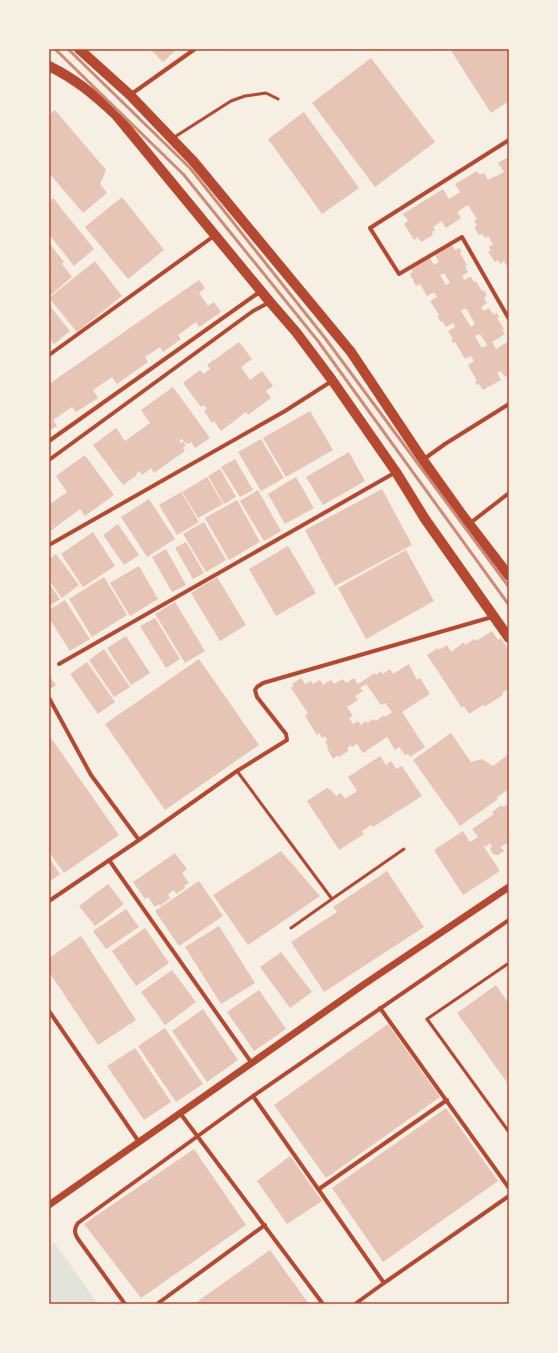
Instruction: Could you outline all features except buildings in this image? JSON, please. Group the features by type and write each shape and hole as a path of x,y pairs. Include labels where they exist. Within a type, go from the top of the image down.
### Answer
{"main road":[{"path":"79,49 130,95 194,162 351,352 423,460 509,576"},
{"path":"49,66 65,74 89,90 116,115 296,332 332,380 396,472 424,519 509,638"}],"street":[{"path":"130,95 195,49"},
{"path":"509,140 370,228 399,274 462,237 509,319"},
{"path":"49,355 216,236"},
{"path":"49,441 262,291"},
{"path":"49,460 253,310 270,302"},
{"path":"49,546 285,411 332,380"},
{"path":"423,460 445,444 509,404"},
{"path":"59,664 396,472"},
{"path":"469,524 509,493"},
{"path":"49,901 237,772 287,740 286,734 257,697 255,690 263,683 493,616"},
{"path":"49,698 91,775 139,840"},
{"path":"109,860 251,1062"},
{"path":"49,1205 251,1062 509,887"},
{"path":"126,1304 75,1235 76,1226 253,1096 509,920"},
{"path":"380,1008 509,1188"},
{"path":"49,1011 51,1017 138,1142"},
{"path":"253,1096 320,1189 384,1283"},
{"path":"320,1189 447,1100"},
{"path":"180,1113 323,1304"},
{"path":"355,1304 509,1196"},
{"path":"157,1304 265,1226"}],"lane":[{"path":"172,139 231,101 245,96 266,94 278,99"},
{"path":"237,772 332,899"},
{"path":"291,928 404,849"},
{"path":"509,963 427,1019 509,1132"}],"shaded area":[{"path":"54,1242 98,1304 49,1304 49,1246"}],"railway":[{"path":"55,49 184,175 318,341 509,605"},
{"path":"68,49 190,168 325,338 509,587"}]}
